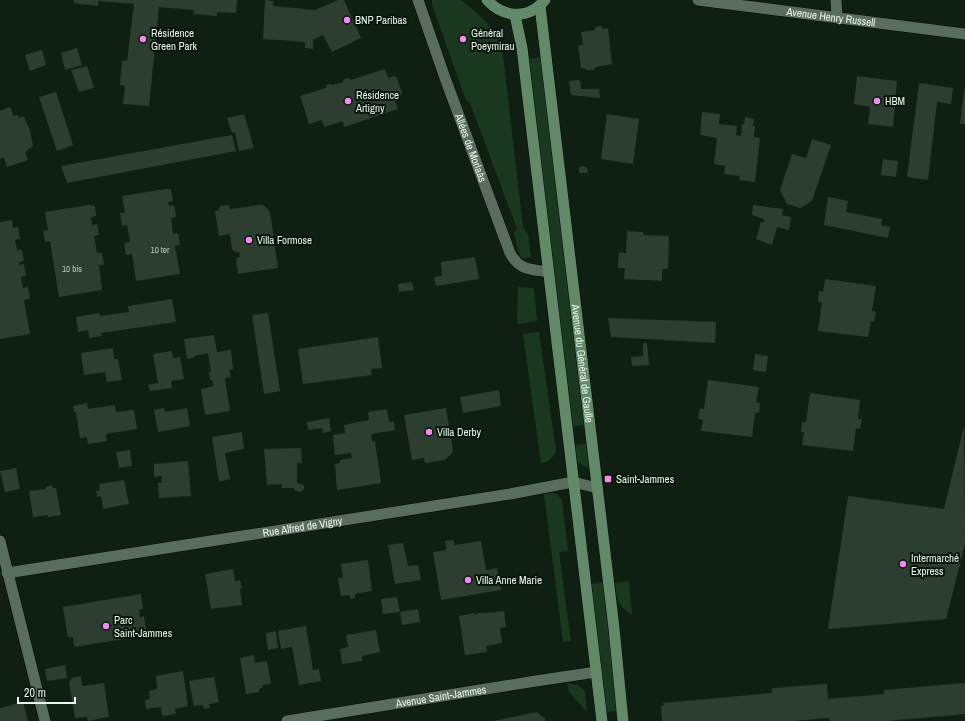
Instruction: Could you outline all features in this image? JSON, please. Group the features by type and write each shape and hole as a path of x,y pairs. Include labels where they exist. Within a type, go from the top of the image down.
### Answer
{"main road":[{"path":"486,0 504,13 516,15 527,13 542,3"},
{"name":"Avenue du Général de Gaulle","path":"542,3 614,628 623,721"},
{"name":"Avenue du Général de Gaulle","path":"516,15 522,48 573,482 589,601 602,721"}],"street":[{"name":"Allées de Morlaàs","path":"418,0 445,78 510,253 515,262 522,267 548,272"},
{"name":"Avenue Henry Russell","path":"698,0 965,34"},
{"path":"836,0 837,18"},
{"name":"Rue Alfred de Vigny","path":"7,573 510,494 573,482 597,488"},
{"path":"0,541 45,721"},
{"name":"Avenue Saint-Jammes","path":"287,721 596,672"}],"green space":[{"path":"432,0 460,0 488,24 495,32 499,40 503,55 523,227 528,234 531,257 524,259 518,251 514,233 517,229 470,103 466,100 432,5"},
{"path":"541,57 584,425 572,427 529,59"},
{"path":"518,287 534,288 537,321 517,324"},
{"path":"539,332 556,451 550,459 541,463 523,334"},
{"path":"586,444 589,469 576,461 574,445"},
{"path":"544,494 557,494 562,500 568,551 559,552 571,641 563,642"},
{"path":"629,581 632,615 623,608 619,602 616,594 615,583"},
{"path":"604,582 617,711 606,712 590,584"},
{"path":"567,683 578,685 585,691 587,712 569,692"}],"building":[{"name":"Résidence Green Park","path":"74,0 237,0 236,13 217,12 217,16 193,14 194,10 159,7 149,106 123,104 125,86 120,85 122,61 127,61 134,4 98,1 98,6 74,3"},
{"path":"265,0 273,1 273,6 315,10 338,0 344,0 361,38 332,52 323,35 313,40 313,49 305,48 305,42 263,39"},
{"path":"601,26 603,29 608,28 612,64 596,67 594,70 581,68 578,46 583,45 581,32 595,30 595,27"},
{"path":"77,48 82,65 65,70 61,53"},
{"path":"42,50 46,65 30,71 25,55"},
{"path":"87,66 94,88 79,92 71,70"},
{"name":"Résidence Artigny","path":"385,69 388,78 394,76 397,78 402,93 401,96 394,98 398,109 344,127 343,121 324,127 322,120 309,124 300,96 326,88 326,85 333,85 343,82 344,79 348,78 351,80"},
{"path":"857,76 897,81 893,127 868,124 870,107 854,104"},
{"path":"580,81 581,89 599,89 600,98 571,95 569,82"},
{"path":"919,83 953,88 951,104 937,102 928,180 907,177"},
{"path":"964,90 965,124 960,124"},
{"path":"56,92 73,145 57,151 39,97"},
{"path":"10,107 14,116 18,115 19,118 23,116 30,130 33,146 25,152 28,160 7,167 4,157 0,159 0,111"},
{"path":"702,112 720,114 719,124 737,126 736,135 741,136 742,124 744,124 745,117 754,119 754,137 760,138 755,182 739,180 740,176 724,174 725,166 714,164 717,138 700,135"},
{"path":"244,114 254,148 239,151 235,132 232,133 227,118"},
{"path":"607,114 639,119 633,164 601,159"},
{"path":"232,135 236,151 67,183 61,166"},
{"path":"812,139 831,145 812,201 800,208 787,204 780,190 792,154 806,158"},
{"path":"883,159 898,161 896,177 881,175"},
{"path":"583,166 587,168 588,173 579,173 579,167"},
{"path":"171,189 173,201 168,202 169,206 174,205 176,217 171,218 173,234 178,233 180,245 175,246 180,274 136,281 132,254 126,255 124,243 130,242 127,225 122,226 120,213 125,213 122,196"},
{"path":"828,197 848,201 846,212 882,219 881,225 890,227 888,238 824,225"},
{"path":"89,205 95,206 96,216 91,217 92,225 97,224 99,235 94,236 97,253 102,253 104,265 99,265 102,290 59,297 50,241 45,242 43,231 48,230 45,212"},
{"name":"Villa Formose","path":"228,205 231,209 263,205 268,209 270,212 278,268 238,274 236,258 240,257 239,252 235,252 232,249 230,234 219,236 215,211 218,211 220,206"},
{"path":"753,205 783,209 782,215 791,217 789,230 777,227 772,245 756,239 761,222 764,222 764,219 752,215"},
{"path":"12,220 13,228 18,227 20,239 15,240 17,250 22,250 24,261 19,262 19,265 24,264 26,276 21,277 23,288 28,287 30,299 24,300 30,334 0,339 0,222"},
{"path":"627,231 643,232 643,235 669,236 668,269 662,269 662,281 624,279 625,268 618,268 619,252 626,253"},
{"path":"475,257 479,279 436,286 434,277 442,276 441,262"},
{"path":"825,279 876,286 872,311 876,312 874,322 871,321 868,337 818,331 822,302 818,302 819,291 823,292"},
{"path":"412,282 414,290 399,292 398,284"},
{"path":"172,299 176,322 101,333 102,336 89,338 88,330 78,332 76,317 99,313 100,316 129,312 128,306"},
{"path":"268,313 280,391 264,394 252,315"},
{"path":"608,318 716,322 715,343 611,337"},
{"path":"214,335 217,352 231,350 233,369 229,370 231,377 225,378 230,411 205,415 201,389 214,386 212,380 210,380 209,372 211,372 208,353 187,359 184,339"},
{"path":"378,337 382,368 371,369 372,375 303,384 298,349"},
{"path":"643,343 647,343 649,365 632,366 631,357 643,356"},
{"path":"113,348 114,359 118,359 122,380 107,382 105,372 84,375 81,353"},
{"path":"172,351 173,358 180,357 184,379 171,381 172,388 150,391 148,385 158,383 153,354"},
{"path":"755,354 768,356 766,372 753,370"},
{"path":"708,380 759,387 756,402 760,403 759,413 755,413 752,437 701,431 703,420 698,419 700,408 704,409"},
{"path":"499,390 501,406 463,413 460,397"},
{"path":"810,393 860,400 858,419 862,419 860,429 856,428 853,451 802,445 804,432 801,432 802,422 806,422"},
{"path":"87,403 88,409 115,405 116,412 134,410 137,429 106,434 107,441 88,444 87,437 80,438 76,412 74,412 73,406"},
{"path":"164,408 165,412 187,408 190,426 158,432 154,410"},
{"name":"Villa Derby","path":"446,408 453,450 452,453 445,460 425,463 424,458 412,460 404,415"},
{"path":"387,409 389,422 394,421 395,430 371,434 372,442 375,441 381,483 337,490 335,464 340,463 340,460 352,458 351,453 335,455 333,435 345,433 344,425 369,420 368,412"},
{"path":"329,418 331,431 323,433 322,428 308,430 307,422"},
{"path":"964,426 965,544 946,619 828,629 848,496 944,509"},
{"path":"242,432 244,449 225,453 230,479 219,482 212,437"},
{"path":"301,448 302,463 297,463 297,483 304,485 304,490 299,492 294,490 294,488 282,488 282,484 267,485 264,449"},
{"path":"130,450 132,466 119,468 116,452"},
{"path":"188,461 191,496 159,498 158,483 162,483 162,476 154,477 154,464"},
{"path":"16,468 20,489 5,492 0,471"},
{"path":"124,480 129,504 103,509 101,496 97,497 96,491 100,490 99,484"},
{"path":"52,485 53,488 56,488 61,515 33,517 29,491 46,489 46,487"},
{"name":"Villa Anne Marie","path":"453,540 455,545 481,541 486,570 497,568 501,590 441,600 433,552 446,550 445,541"},
{"path":"403,543 408,566 418,565 421,580 395,584 388,545"},
{"path":"368,560 372,591 355,594 355,598 350,599 350,595 341,596 338,578 343,578 341,564"},
{"path":"233,569 235,581 240,580 242,588 240,589 242,605 211,609 205,574"},
{"name":"Parc Saint-Jammes","path":"141,594 143,609 139,610 140,617 144,616 147,635 74,647 73,637 68,638 63,607"},
{"path":"397,597 400,612 383,614 381,599"},
{"path":"418,609 420,622 402,625 400,612"},
{"path":"504,611 506,627 500,628 502,643 486,646 487,652 465,655 459,616 474,613 475,615 478,613"},
{"path":"306,626 313,670 319,669 321,681 299,685 292,647 281,649 278,631"},
{"path":"376,630 380,652 362,656 362,661 342,664 340,649 348,647 346,635"},
{"path":"276,631 278,648 268,650 266,633"},
{"path":"254,655 255,663 267,661 271,684 262,685 259,692 246,694 240,658"},
{"path":"65,665 67,678 47,681 45,669"},
{"path":"183,671 188,706 175,709 176,714 162,716 161,707 146,709 145,700 150,699 149,691 157,689 156,676"},
{"path":"81,676 82,686 104,683 109,717 88,721 87,717 75,718 69,682 72,678"},
{"path":"214,677 219,702 209,704 210,708 204,709 203,705 194,706 189,681"},
{"path":"965,683 965,714 887,721 830,721 829,718 792,721 662,721 661,706 664,706 663,703 772,693 772,688 827,684 828,699 884,694 884,690"},
{"path":"23,702 28,721 0,721 0,708"},
{"path":"537,712 545,719 545,721 493,721"}],"place":[{"name":"BNP Paribas","path":"347,20"},
{"name":"Résidence Green Park","path":"143,39"},
{"name":"Général Poeymirau","path":"463,39"},
{"name":"Résidence Artigny","path":"348,101"},
{"name":"HBM","path":"877,101"},
{"name":"Villa Formose","path":"249,240"},
{"name":"Villa Derby","path":"429,432"},
{"name":"Saint-Jammes","path":"608,479"},
{"name":"Intermarché Express","path":"903,564"},
{"name":"Villa Anne Marie","path":"468,580"},
{"name":"Parc Saint-Jammes","path":"106,626"}]}
